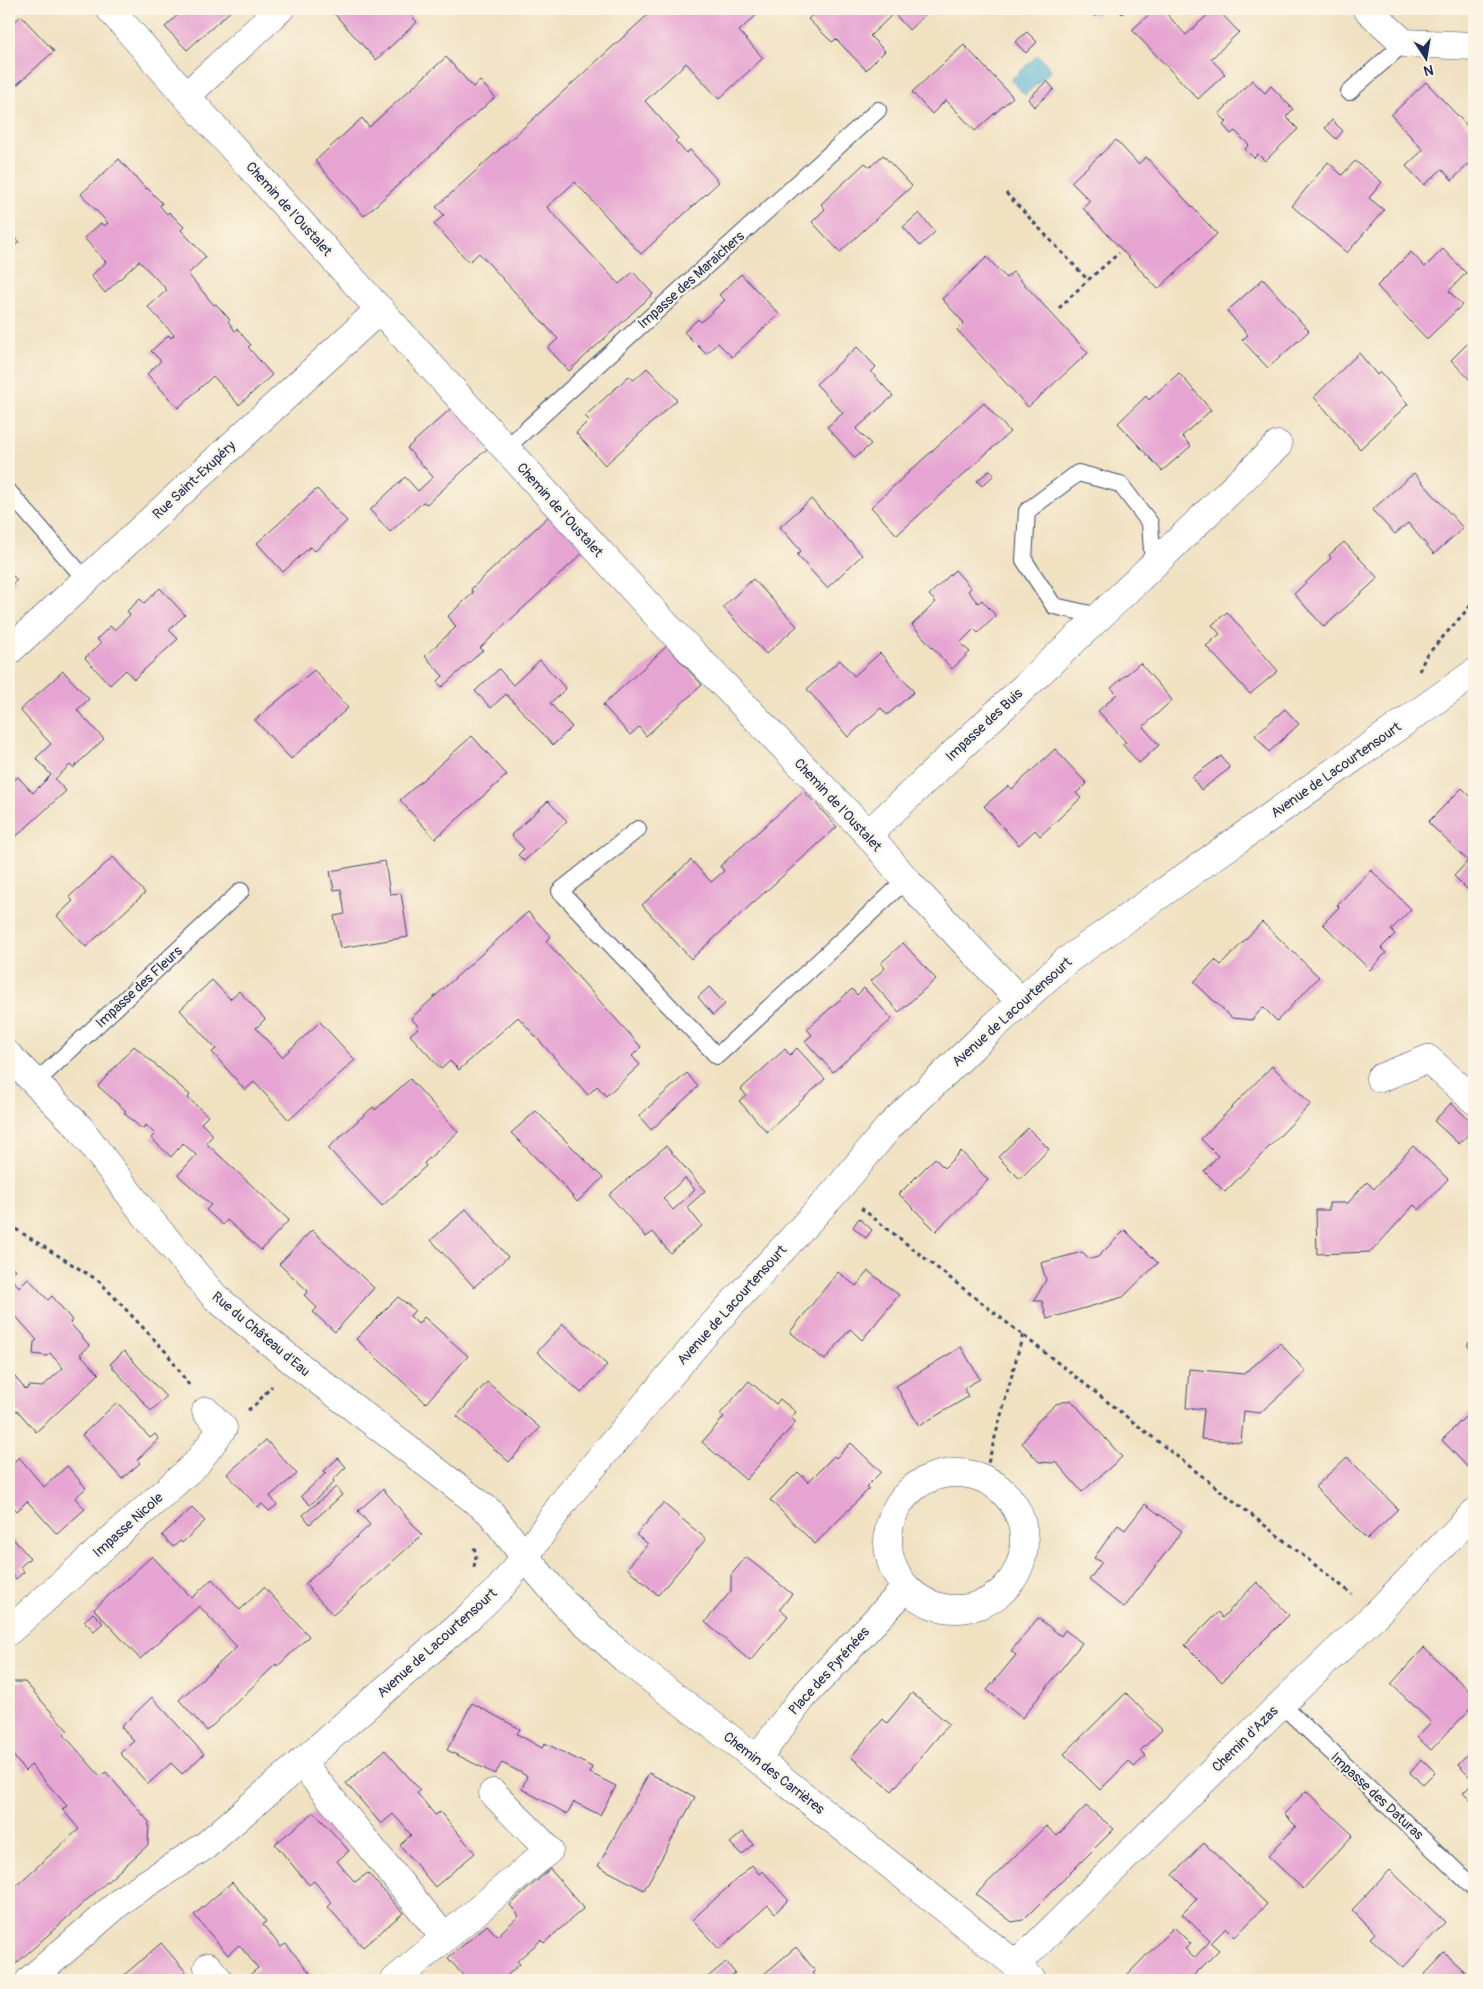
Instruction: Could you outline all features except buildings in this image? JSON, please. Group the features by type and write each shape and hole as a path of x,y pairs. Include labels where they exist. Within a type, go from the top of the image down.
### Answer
{"street":[{"name":"Chemin de l'Oustalet","path":"110,9 186,96 664,623 868,834 906,880 1020,1001"},
{"path":"186,96 280,9"},
{"path":"1367,9 1404,43 1474,46"},
{"name":"Rue Saint-Exupéry","path":"9,651 380,309"},
{"name":"Impasse des Buis","path":"868,834 1100,616 1278,445"},
{"name":"Avenue de Lacourtensourt","path":"30,1980 127,1896 205,1846 500,1588 525,1557 564,1501 709,1329 837,1190 889,1127 1020,1001 1066,961 1474,673"},
{"name":"Rue du Château d'Eau","path":"9,1056 79,1127 144,1213 215,1297 294,1362 490,1512 525,1557"},
{"path":"1380,1078 1428,1059 1474,1100"},
{"name":"Impasse Nicole","path":"9,1631 196,1464 223,1428 206,1412"},
{"path":"954,1472 984,1478 1009,1496 1023,1524 1024,1554 1012,1583 988,1602 958,1610 928,1604 906,1588 889,1558 888,1528 900,1499 924,1479 954,1472"},
{"name":"Chemin d'Azas","path":"1024,1972 1281,1704 1376,1614 1474,1513"},
{"name":"Chemin des Carrières","path":"525,1557 565,1604 624,1658 758,1758 1024,1972"},
{"name":"Place des Pyrénées","path":"758,1758 802,1698 906,1588"},
{"path":"301,1762 444,1938"},
{"path":"395,1980 549,1850 492,1793"}],"lane":[{"path":"1349,92 1404,43"},
{"name":"Impasse des Maraichers","path":"505,449 878,110"},
{"path":"1100,616 1054,606 1024,560 1028,511 1078,473 1120,484 1150,523 1153,565"},
{"path":"9,492 86,580"},
{"path":"638,829 560,891 717,1056 906,880"},
{"name":"Impasse des Fleurs","path":"36,1082 241,892"},
{"name":"Impasse des Daturas","path":"1281,1704 1474,1888"}],"path":[{"path":"1006,193 1088,280"},
{"path":"1059,308 1119,253"},
{"path":"1416,678 1426,656 1474,602"},
{"path":"837,1190 1023,1334 1376,1614"},
{"path":"9,1224 99,1281 166,1352 206,1412"},
{"path":"984,1478 1023,1334"},
{"path":"256,1404 274,1384"}],"water":[{"path":"1038,55 1052,70 1025,95 1011,80"}]}
